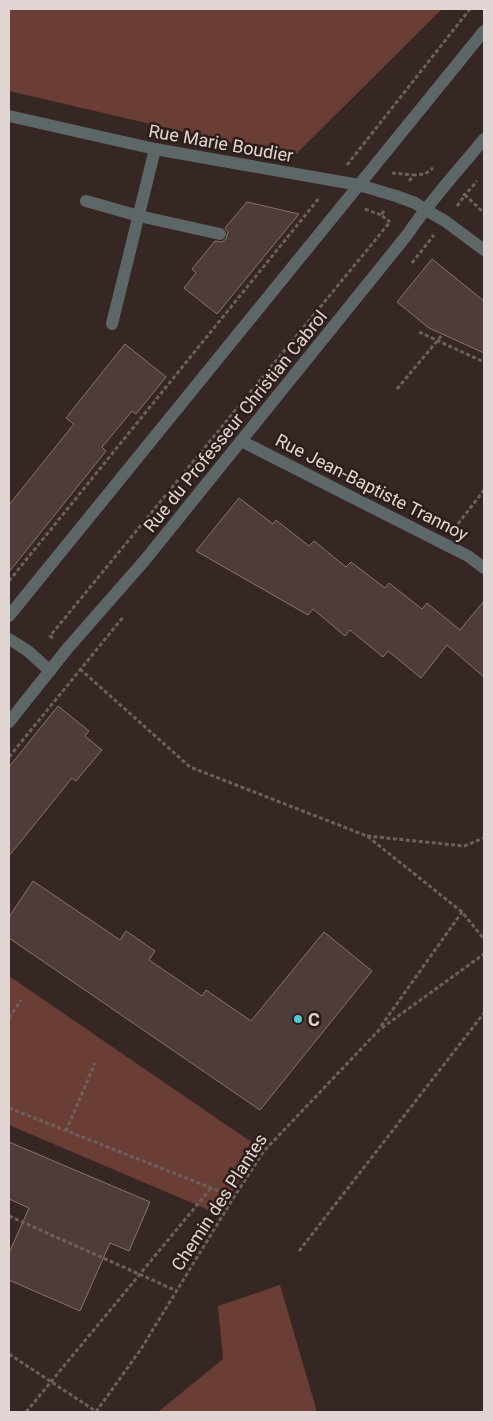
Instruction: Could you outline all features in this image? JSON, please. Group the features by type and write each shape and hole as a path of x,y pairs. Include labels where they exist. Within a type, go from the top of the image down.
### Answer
{"street":[{"path":"9,616 484,31"},
{"name":"Rue Marie Boudier","path":"9,116 155,149 359,185 406,200 424,209 445,221 484,250"},
{"name":"Rue du Professeur Christian Cabrol","path":"9,722 64,652 145,560 407,235 424,209 450,181 484,139"},
{"path":"112,324 155,149"},
{"path":"86,201 139,216 220,234"},
{"name":"Rue Jean-Baptiste Trannoy","path":"241,441 444,543 468,556 484,568"},
{"path":"9,639 28,651 50,671"}],"path":[{"path":"9,580 304,215 335,181 470,9"},
{"path":"390,222 50,636 81,670 190,767 367,836 464,846 484,838"},
{"path":"419,332 484,362"},
{"path":"396,389 443,334"},
{"path":"444,543 484,490"},
{"path":"367,836 462,912 484,939"},
{"path":"379,1030 462,912"},
{"name":"Chemin des Plantes","path":"96,1412 142,1348 264,1151 379,1030 484,954"},
{"path":"9,1018 21,1000"},
{"path":"299,1251 484,1013"},
{"path":"66,1131 95,1064"},
{"path":"9,1108 234,1197"},
{"path":"26,1412 211,1188"},
{"path":"9,1216 177,1291"},
{"path":"9,1354 96,1412"}],"shaded area":[{"path":"9,9 442,9 293,157 9,91"},
{"path":"9,976 260,1148 218,1214 9,1125"},
{"path":"280,1285 317,1412 158,1412 223,1359 218,1306"}],"building":[{"path":"247,202 299,214 217,314 184,288 196,273 192,269 215,241 222,242 226,239 228,232 225,228"},
{"path":"432,259 484,301 484,353 429,328 397,302"},
{"path":"125,344 166,377 136,414 132,411 102,447 106,451 9,572 9,505 74,424 66,418"},
{"path":"239,498 273,524 276,520 309,546 314,541 346,567 351,562 385,588 389,583 422,609 427,603 460,630 484,601 484,677 447,645 421,678 388,651 383,657 350,630 345,636 313,609 308,615 196,551"},
{"path":"58,706 89,731 85,736 102,750 76,781 72,778 9,856 9,767"},
{"path":"33,881 120,940 126,931 155,951 149,960 202,996 206,990 251,1021 324,932 372,971 260,1110 9,938 9,917"},
{"path":"9,1142 150,1202 129,1251 110,1243 80,1311 9,1280 9,1253 29,1208 9,1199"}],"place":[{"name":"C","path":"298,1019"}]}
